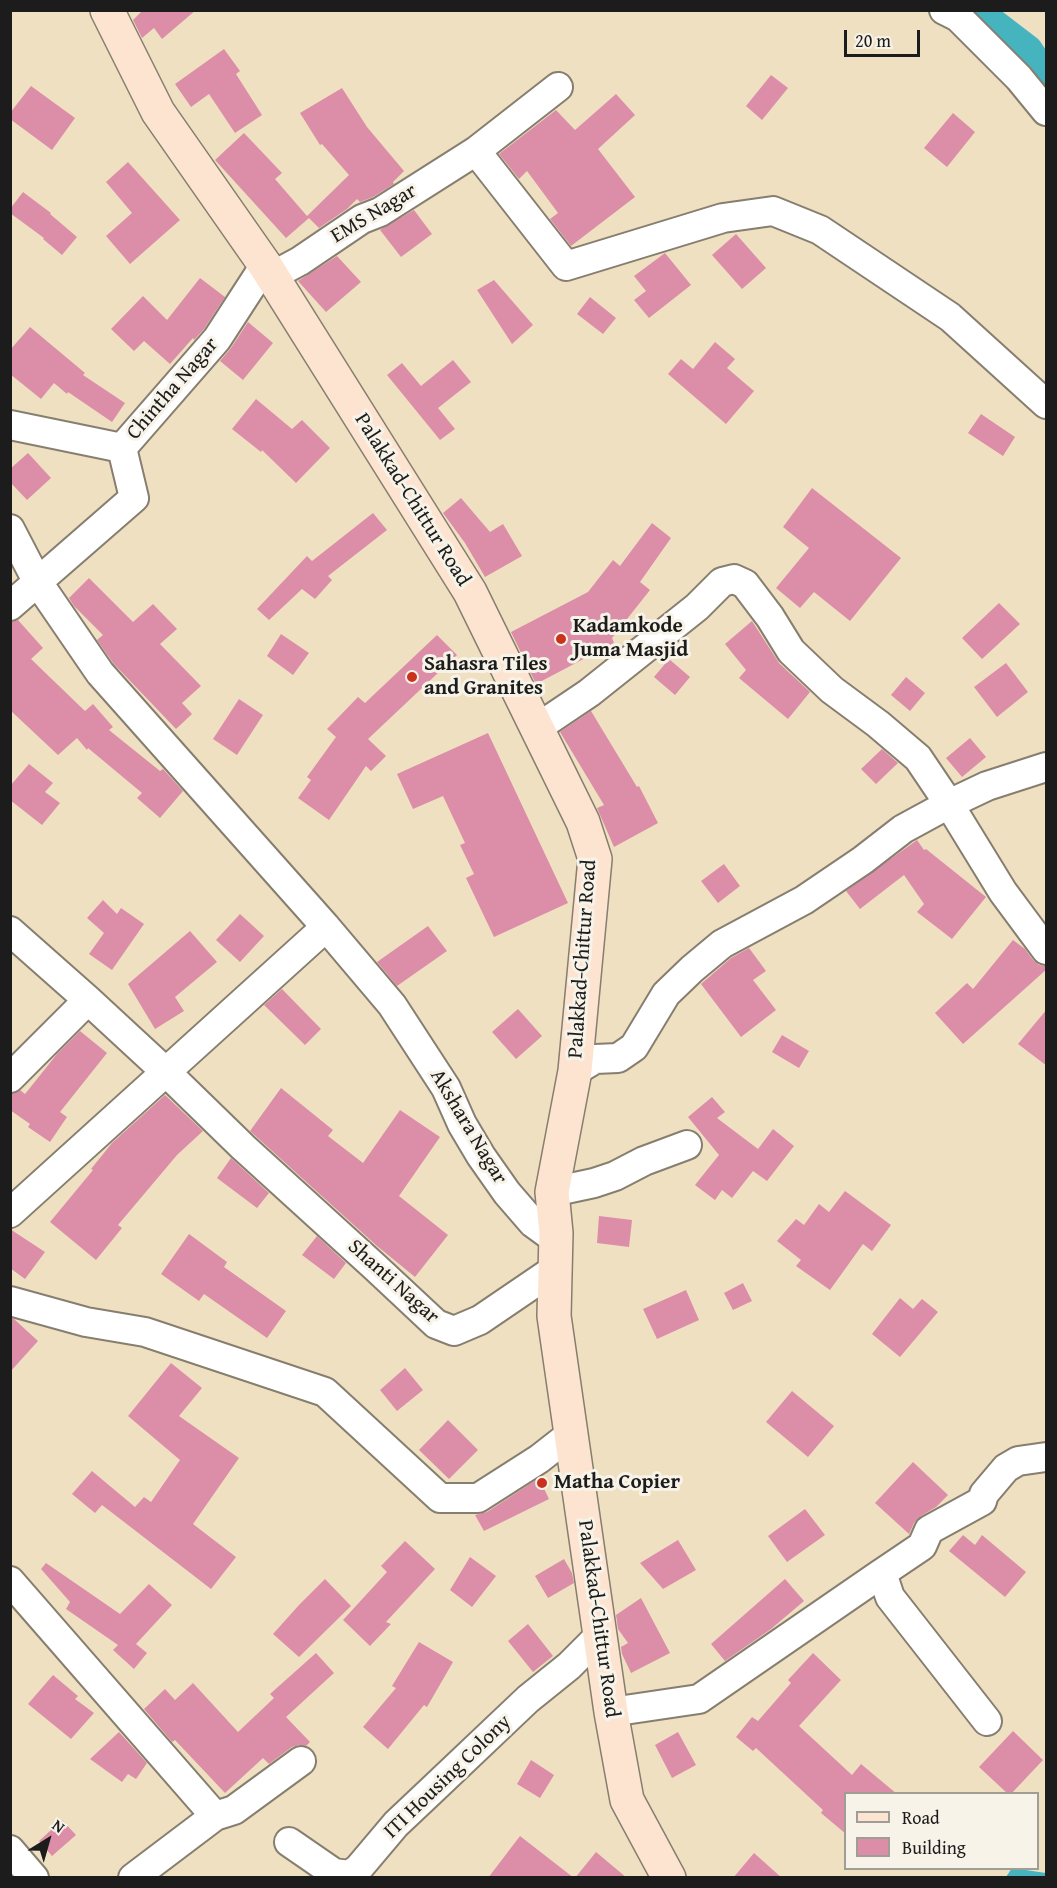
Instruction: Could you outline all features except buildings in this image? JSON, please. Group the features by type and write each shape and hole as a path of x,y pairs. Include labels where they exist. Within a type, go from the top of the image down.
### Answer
{"main road":[{"name":"Palakkad-Chittur Road","path":"107,10 158,112 268,271 470,592 583,822 595,859 575,1071 552,1192 555,1254 554,1316 611,1712 627,1800 669,1878"}],"street":[{"path":"944,10 958,17 1019,78 1047,111"},
{"name":"EMS Nagar","path":"268,271 300,261 362,219 380,212 476,151 558,87"},
{"path":"476,151 566,266 723,218 773,211 820,230 950,317 1047,404"},
{"name":"Chintha Nagar","path":"10,425 122,448 218,339 268,271"},
{"path":"10,606 134,498 122,448"},
{"name":"Akshara Nagar","path":"10,529 37,581 100,673 326,927 392,1005 446,1088 462,1124 481,1156 555,1254"},
{"path":"537,728 589,693 697,607 723,582 734,579 745,584 770,617 791,651 807,667 832,690 878,724 918,758 1003,892 1047,950"},
{"path":"575,1071 595,1059 618,1058 634,1047 666,994 722,944 804,900 903,829 987,786 1047,767"},
{"path":"10,1213 326,927"},
{"path":"10,931 167,1073"},
{"path":"10,1078 88,1000"},
{"name":"Shanti Nagar","path":"167,1073 243,1147 436,1324 454,1331 480,1320 555,1254"},
{"path":"552,1192 615,1176 644,1161 687,1145"},
{"path":"10,1301 86,1322 145,1332 325,1392 441,1498 478,1498 539,1459 571,1434"},
{"path":"611,1712 699,1699 922,1546 929,1530 982,1501 984,1494 1006,1468 1018,1461 1047,1457"},
{"path":"882,1573 890,1597 987,1721"},
{"path":"10,1581 215,1816"},
{"name":"ITI Housing Colony","path":"289,1842 334,1873 349,1875 358,1869 410,1811 528,1699 569,1666 600,1635"},
{"path":"134,1878 215,1816 234,1810 302,1761"},
{"path":"10,1850 34,1878"}],"water":[{"path":"1011,1870 1046,1873 1046,1877 1006,1877"}],"waterway":[{"path":"978,10 1029,49 1046,74"}],"place":[{"name":"Kadamkode Juma Masjid","path":"561,639"},
{"name":"Sahasra Tiles and Granites","path":"412,677"},
{"name":"Matha Copier","path":"542,1483"}]}
